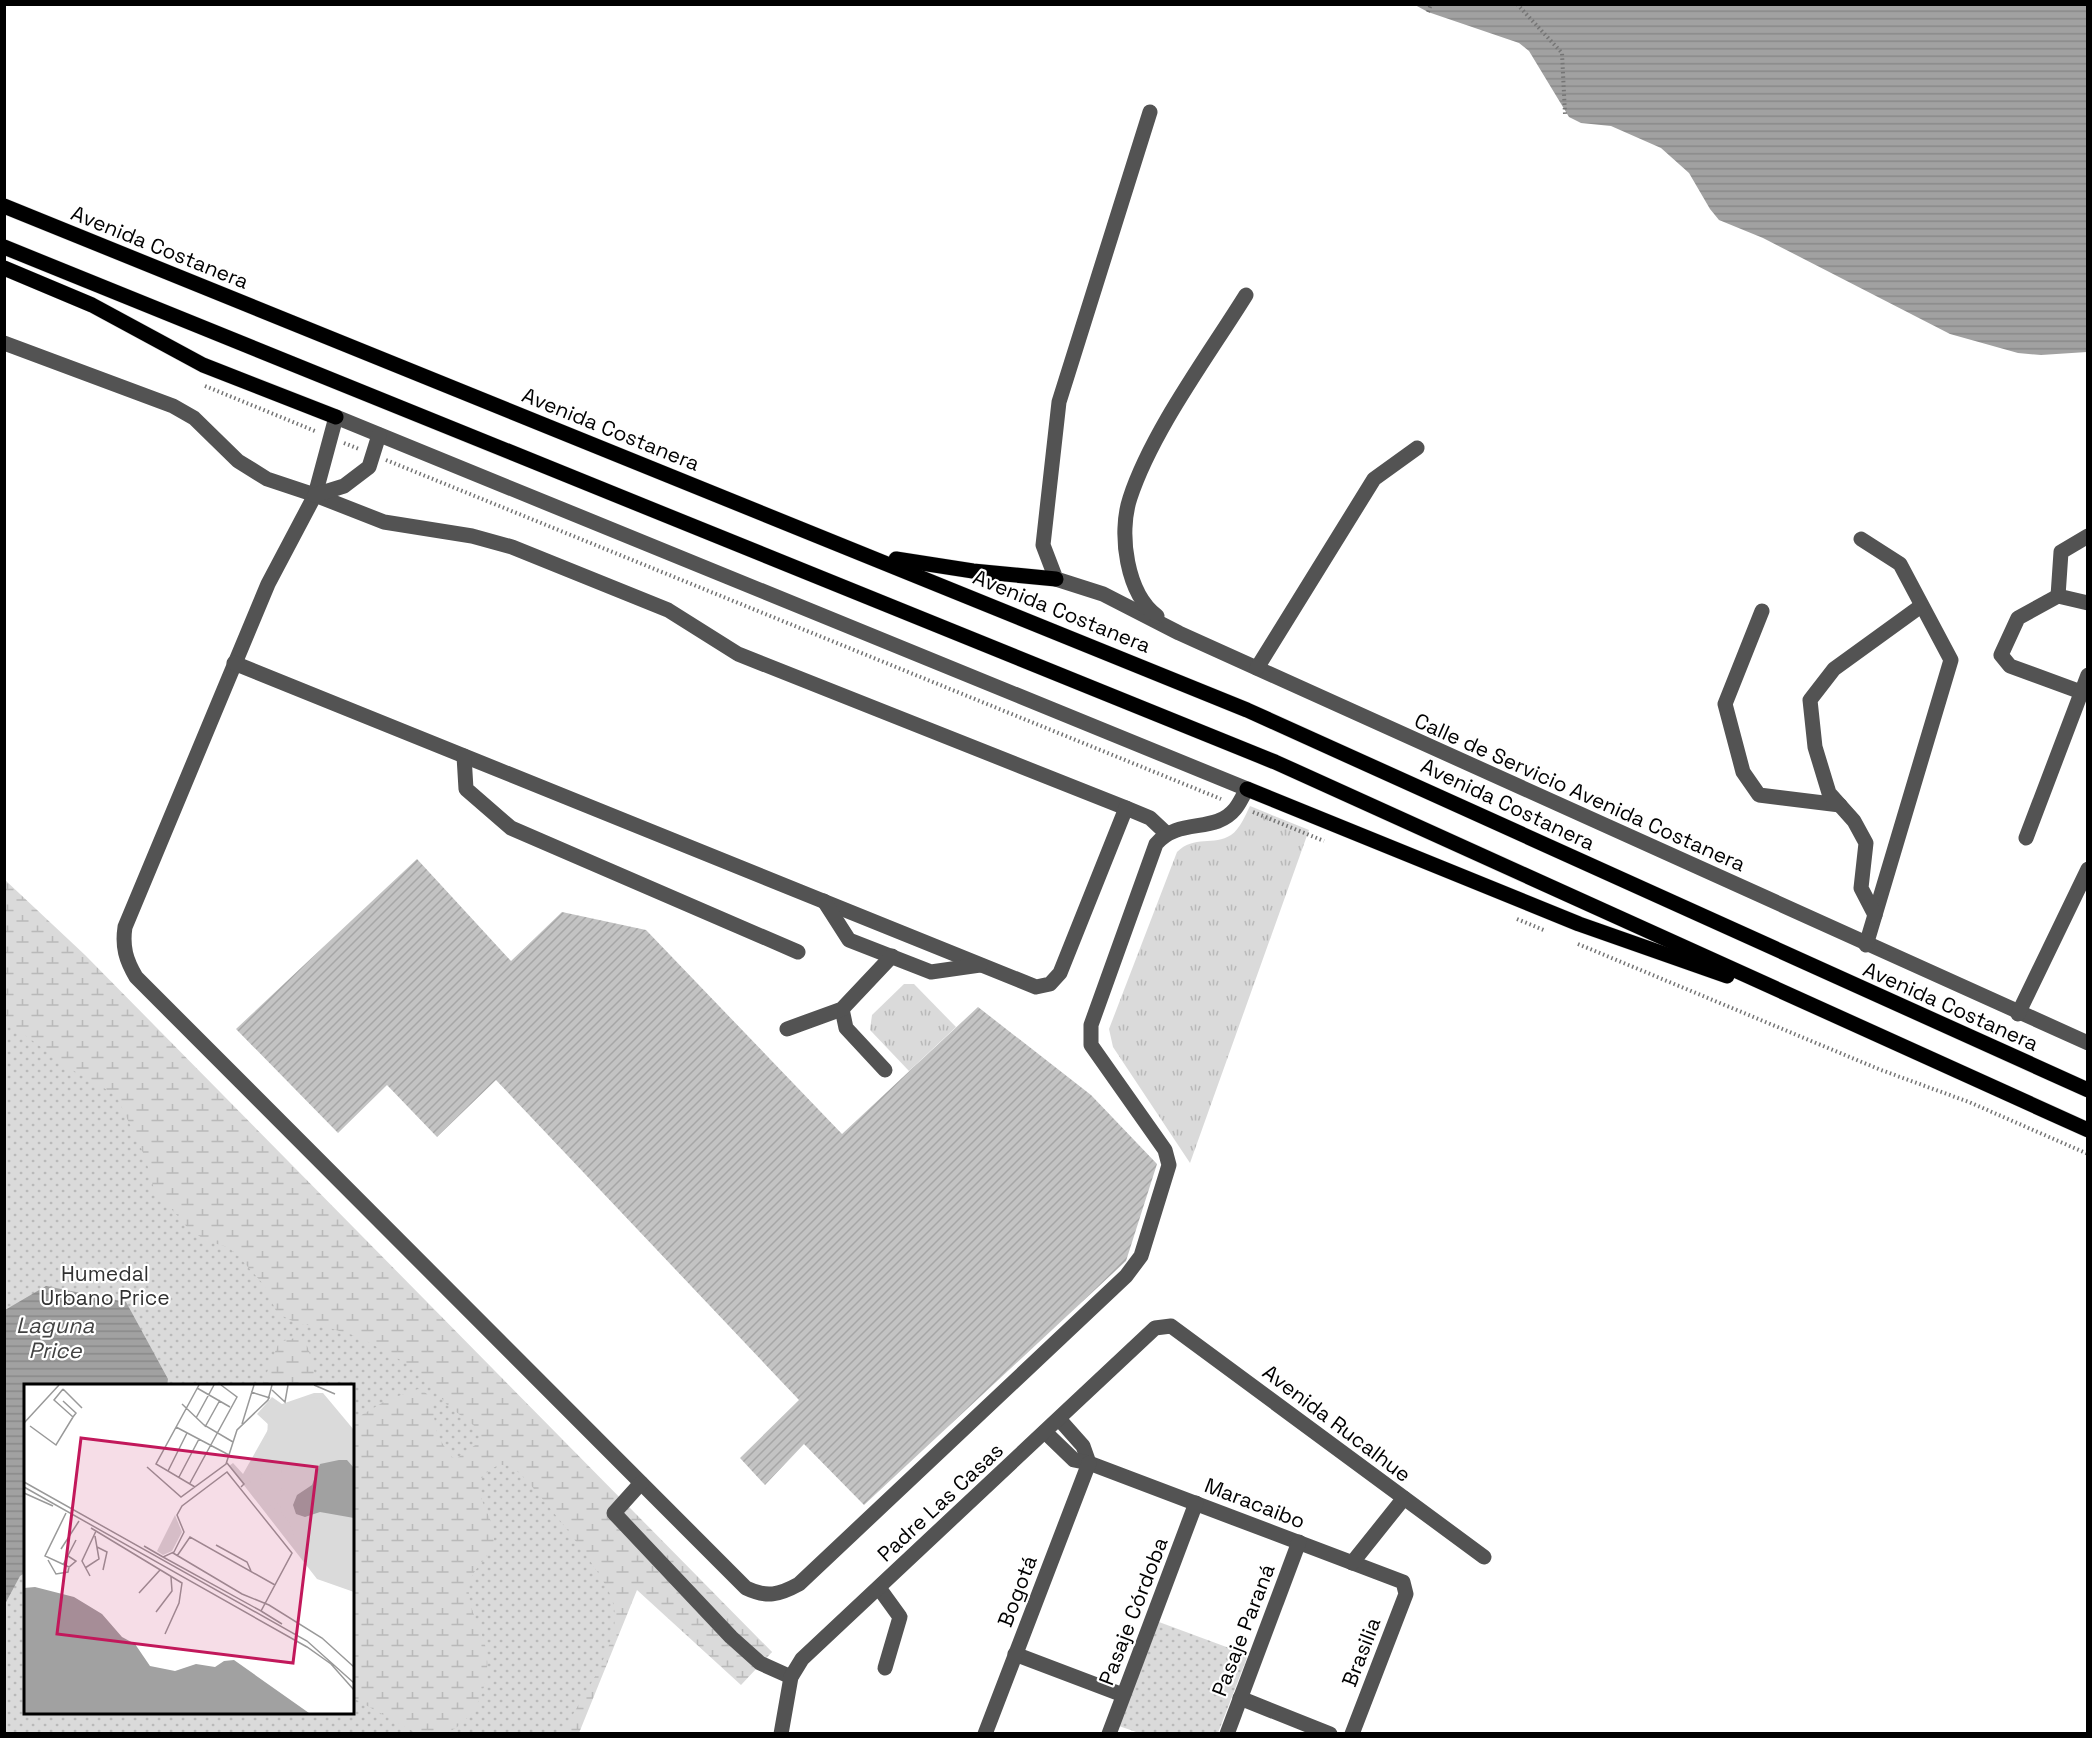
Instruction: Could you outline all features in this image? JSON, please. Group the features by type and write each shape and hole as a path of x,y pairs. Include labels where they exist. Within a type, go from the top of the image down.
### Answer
{"main road":[{"name":"Avenida Costanera","path":"4,206 858,550 1338,750 2088,1090"},
{"path":"4,247 1177,720 1380,808 1784,994 2088,1130"},
{"path":"4,268 92,305 220,372 336,417"},
{"path":"858,550 939,567 1056,579"},
{"path":"1247,789 1579,924 1693,966 1784,994"}],"street":[{"path":"1056,579 1043,545 1059,402 1150,112"},
{"path":"1179,633 1145,607 1130,576 1126,541 1129,500 1149,452 1246,295"},
{"path":"4,343 173,406 194,418 238,461 267,479 384,522 472,536 512,547 668,610 738,654 1150,818 1166,833"},
{"path":"336,417 1247,789 1234,810 1223,819 1166,833 1156,844 1091,1025 1091,1046 1165,1150 1169,1165 1141,1256 1126,1276 799,1584 782,1594 763,1596 747,1588 136,977 126,960 123,944 125,927 268,584 315,495 336,417"},
{"path":"315,495 344,486 369,467 380,435"},
{"path":"1257,668 1374,479 1417,448"},
{"path":"2058,596 2061,552 2088,536"},
{"path":"1861,538 1899,564 1951,660 1866,945"},
{"name":"Calle de Servicio Avenida Costanera","path":"1056,579 1103,594 1179,633 2018,1014 2088,1043"},
{"path":"2081,692 2010,666 2001,655 2018,618 2058,596 2088,603"},
{"path":"1875,915 1861,888 1866,843 1854,821 1829,793 1815,747 1809,700 1834,669 1921,606"},
{"path":"1762,610 1725,705 1743,772 1760,795 1840,805"},
{"path":"234,663 1036,987 1050,984 1060,973 1126,808"},
{"path":"2026,838 2088,675"},
{"path":"464,756 466,789 511,828 798,952"},
{"path":"2018,1014 2088,869"},
{"path":"824,901 849,940 932,972 981,964"},
{"path":"787,1029 842,1009 892,956"},
{"path":"842,1009 846,1028 885,1070"},
{"name":"Padre Las Casas","path":"781,1734 791,1677 802,1659 1155,1328 1164,1325"},
{"name":"Avenida Rucalhue","path":"1164,1325 1171,1326 1484,1557"},
{"path":"1059,1419 1083,1446 1089,1463"},
{"name":"Maracaibo","path":"1045,1432 1074,1460 1089,1463 1399,1580 1405,1586"},
{"name":"Bogotá","path":"985,1734 1089,1463"},
{"path":"641,1483 614,1513 731,1637 760,1663 791,1677"},
{"path":"1352,1563 1404,1498"},
{"name":"Pasaje Córdoba","path":"1108,1734 1196,1503"},
{"name":"Pasaje Paraná","path":"1227,1734 1299,1542"},
{"name":"Brasilia","path":"1352,1734 1406,1594 1405,1586"},
{"path":"879,1588 900,1617 885,1668"},
{"path":"1015,1654 1123,1695"},
{"path":"1240,1698 1330,1734"}],"path":[{"path":"1428,12 1431,4"},
{"path":"1517,4 1562,53 1565,114"}],"green space":[{"path":"1250,806 1309,830 1190,1163 1113,1047 1109,1029 1177,852 1190,844 1218,840 1231,835 1240,826"},
{"path":"4,879 85,955 772,1652 741,1685 637,1590 579,1733 5,1733 24,1714 354,1714 354,1384 165,1384 5,1310"},
{"path":"904,984 914,984 956,1027 909,1071 870,1030 872,1015"},
{"name":"Humedal Urbano Price","path":"4,1020 74,1071 116,1095 145,1157 154,1189 187,1227 206,1241 228,1247 239,1257 264,1285 277,1313 298,1324 326,1327 359,1337 413,1367 424,1376 447,1405 477,1428 482,1440 456,1459 452,1457 438,1435 431,1401 424,1392 418,1389 387,1400 354,1419 354,1384 326,1384 321,1381 313,1369 308,1348 299,1337 279,1342 262,1384 24,1384 24,1714 354,1714 354,1699 416,1733 5,1733"},
{"path":"499,1465 512,1467 547,1505 599,1575 608,1590 613,1605 615,1617 609,1646 595,1676 562,1733 446,1733 457,1727 474,1710 487,1674 486,1649 472,1611 469,1587 470,1580 494,1542 492,1525 479,1488 487,1472"},
{"path":"1159,1622 1248,1655 1218,1733 1139,1733 1119,1726"}],"water":[{"path":"1415,5 2087,5 2087,352 2041,355 2018,353 1950,334 1763,238 1719,220 1689,173 1661,148 1611,126 1581,123 1569,117 1529,51 1519,43 1428,12"},
{"name":"Laguna Price","path":"46,1286 126,1302 168,1379 167,1384 24,1384 24,1574 20,1576 5,1604 5,1310"}],"building":[{"path":"417,859 511,961 562,912 646,930 842,1134 978,1007 1091,1095 1157,1164 1126,1261 864,1505 804,1444 765,1485 740,1458 799,1400 496,1080 437,1137 387,1085 338,1133 236,1029"}]}
